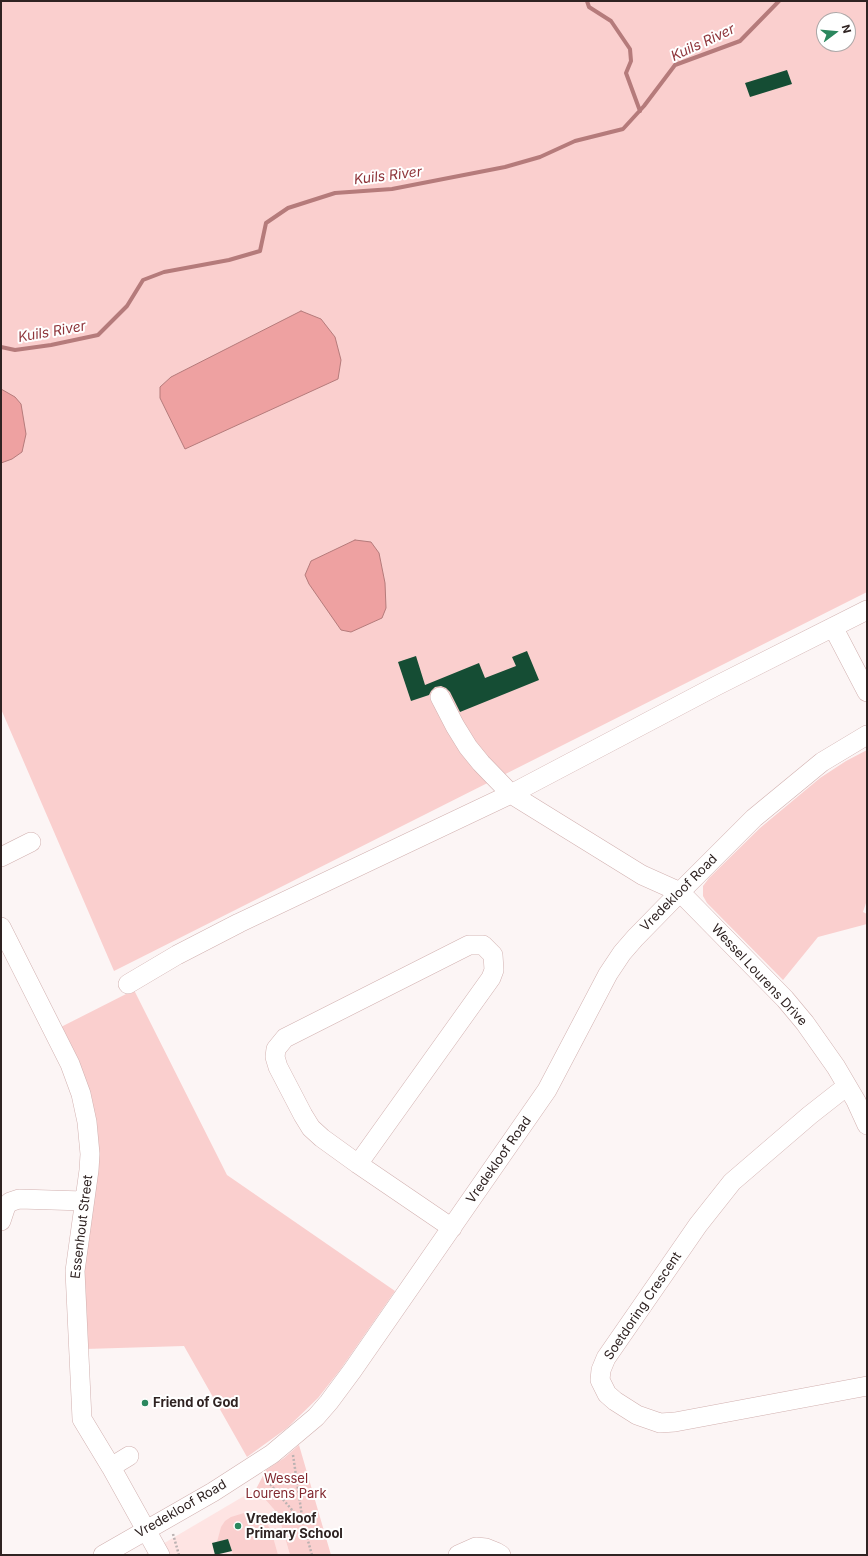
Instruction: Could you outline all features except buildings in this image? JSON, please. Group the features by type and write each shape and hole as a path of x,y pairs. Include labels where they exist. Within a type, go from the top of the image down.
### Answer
{"street":[{"path":"128,984 177,955 239,923 511,794 716,686 867,610"},
{"path":"832,627 867,692"},
{"path":"440,697 468,747 481,763 511,794 642,875 680,892"},
{"name":"Vredekloof Road","path":"103,1555 146,1529 166,1519 272,1454 316,1416 341,1387 547,1090 608,974 622,954 680,892 754,818 805,775 835,753 867,735"},
{"path":"1,857 31,842"},
{"name":"Wessel Lourens Drive","path":"680,892 785,999 824,1049 848,1086 867,1125"},
{"name":"Essenhout Street","path":"1,927 70,1064 81,1094 87,1122 90,1154 75,1272 82,1419 111,1467 160,1555"},
{"path":"358,1164 491,978 495,962 493,955 483,945 470,945 455,952 285,1038 276,1049 275,1057 278,1067 303,1116 311,1128 322,1138 358,1164 452,1228"},
{"name":"Soetdoring Crescent","path":"848,1086 810,1115 732,1182 698,1225 606,1358 601,1370 600,1380 607,1394 615,1401 637,1415 660,1423 696,1418 867,1386"},
{"path":"1,1221 6,1206 10,1202 19,1198 84,1201"},
{"path":"111,1467 129,1456"},
{"path":"458,1555 476,1548 486,1548 501,1555"}],"path":[{"path":"290,1439 303,1523 312,1555"},
{"path":"254,1465 303,1523"},
{"path":"166,1519 174,1537 179,1555"}],"shaded area":[{"path":"301,311 321,319 335,337 341,360 338,379 185,449 160,398 160,387 171,377"},
{"path":"1,389 15,397 21,404 26,434 22,452 12,459 1,463"},
{"path":"355,540 371,542 379,553 385,583 386,608 382,618 351,632 341,630 309,584 305,575 311,561"},
{"name":"Vredekloof Primary School","path":"256,1489 278,1514 290,1555 144,1555"}],"green space":[{"path":"1,1 867,1 867,592 114,971 1,709"},
{"path":"867,750 867,900 863,912 867,914 867,924 818,937 783,980 707,903 703,896 703,886 709,878 760,828 820,778 846,761"},
{"path":"134,990 227,1175 395,1291 340,1370 318,1398 287,1428 247,1457 184,1346 85,1349 81,1277 93,1197 59,1028"},
{"name":"Wessel Lourens Park","path":"299,1445 331,1555 290,1555 278,1514 256,1489 266,1470 284,1458"},
{"path":"244,1513 257,1516 267,1524 271,1530 278,1555 233,1555 228,1539 217,1542 221,1527 225,1521 231,1517"}],"waterway":[{"path":"587,1 589,7 611,21 630,49 631,61 626,73 640,111"},
{"name":"Kuils River","path":"1,347 15,350 51,345 98,335 127,306 143,280 164,272 229,260 260,251 266,223 288,208 335,193 392,189 505,167 540,157 575,141 623,129 644,106 675,65 740,41 779,1"}],"place":[{"name":"Friend of God","path":"145,1403"},
{"name":"Vredekloof Primary School","path":"238,1526"}]}
